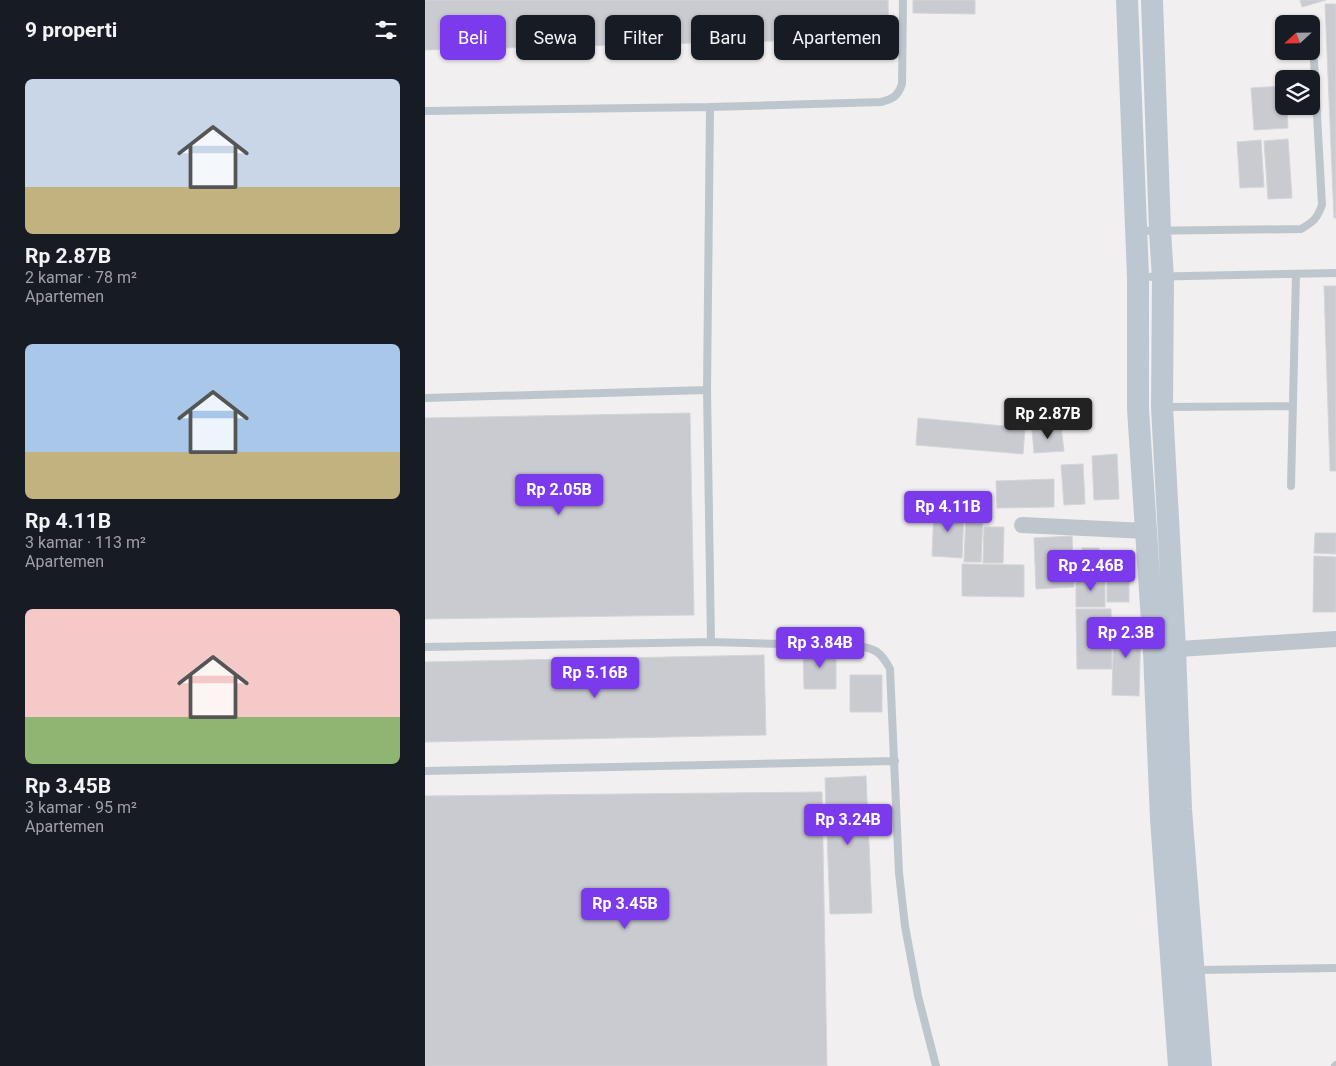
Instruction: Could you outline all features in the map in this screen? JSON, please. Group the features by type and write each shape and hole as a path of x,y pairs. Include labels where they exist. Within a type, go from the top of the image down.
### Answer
{"street":[{"path":"1127,0 1138,277 1138,409 1146,531 1164,650 1181,809 1183,969 1179,1066"},
{"path":"1151,0 1163,278 1164,650"},
{"path":"1022,525 1146,531"},
{"path":"1164,650 1336,639"},
{"path":"1183,969 1201,1066"}],"lane":[{"path":"425,111 710,107 881,102 892,99 899,93 902,84 903,0"},
{"path":"1135,231 1301,230 1311,223 1318,216 1322,205 1314,61"},
{"path":"710,107 707,390 711,642"},
{"path":"1138,277 1163,278 1336,273"},
{"path":"1291,486 1296,274"},
{"path":"425,398 707,390"},
{"path":"1163,407 1292,406"},
{"path":"425,647 711,642 857,646 871,648 883,656 890,668 899,873 905,926 918,996 936,1066"},
{"path":"425,771 895,761"},
{"path":"1183,969 1336,968"}],"building":[{"path":"425,0 888,0 888,15 774,15 774,41 764,41 764,15 691,15 691,43 681,43 681,15 605,15 605,45 595,46 595,15 516,15 516,48 506,48 506,15 440,15 440,50 425,50"},
{"path":"913,0 975,0 975,14 913,13"},
{"path":"1300,0 1326,0 1302,7"},
{"path":"1325,4 1336,4 1336,218 1334,218"},
{"path":"1275,87 1275,115 1287,115 1288,128 1254,130 1251,88"},
{"path":"1288,139 1292,198 1268,199 1264,141"},
{"path":"1261,140 1264,187 1240,188 1237,142"},
{"path":"1324,286 1336,286 1336,471 1330,471"},
{"path":"690,413 694,615 425,619 425,418"},
{"path":"918,418 1025,428 1023,454 916,445"},
{"path":"1061,426 1064,451 1034,453 1032,429"},
{"path":"1117,454 1119,499 1094,500 1092,456"},
{"path":"1083,464 1085,504 1064,505 1061,465"},
{"path":"1054,479 1054,507 997,508 996,481"},
{"path":"934,509 964,510 962,558 932,556"},
{"path":"966,513 983,513 981,562 964,562"},
{"path":"984,527 1004,527 1003,563 983,563"},
{"path":"1315,533 1336,533 1336,554 1314,553"},
{"path":"1072,536 1074,587 1036,589 1034,538"},
{"path":"1082,548 1099,548 1100,572 1083,572"},
{"path":"1314,556 1336,557 1336,612 1313,612"},
{"path":"962,564 1024,565 1024,597 962,596"},
{"path":"1107,564 1129,564 1129,602 1107,602"},
{"path":"1076,578 1105,578 1105,607 1076,607"},
{"path":"1076,609 1111,609 1112,669 1077,669"},
{"path":"1114,622 1141,623 1139,696 1112,695"},
{"path":"803,649 836,649 836,689 804,689"},
{"path":"764,655 766,735 425,742 425,662"},
{"path":"850,675 882,675 882,712 850,712"},
{"path":"866,776 872,913 830,914 825,778"},
{"path":"822,792 827,1066 425,1066 425,796"}]}
